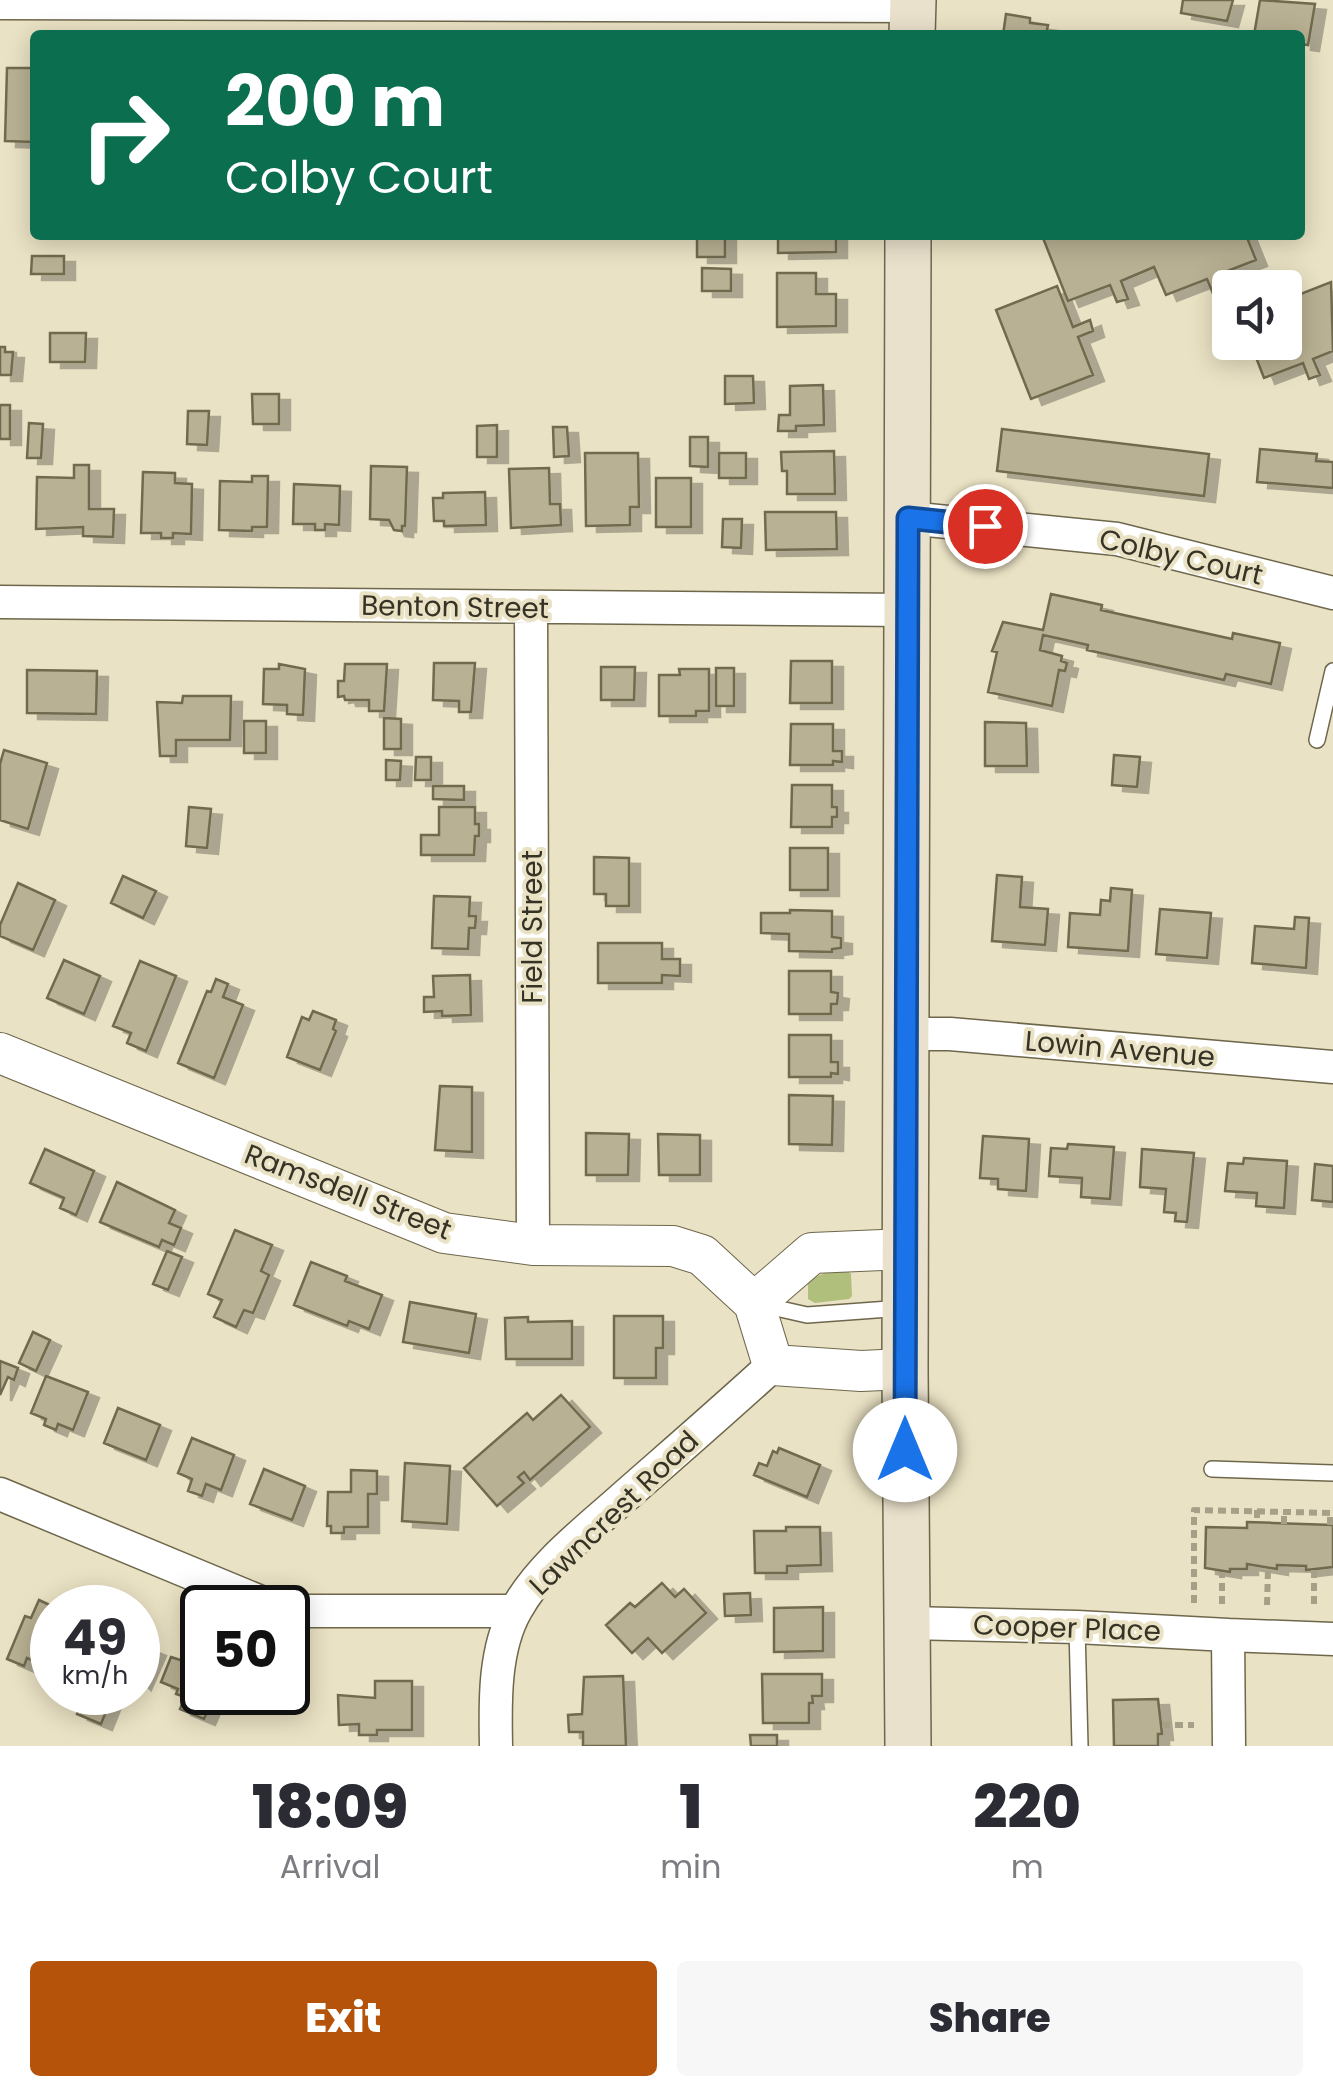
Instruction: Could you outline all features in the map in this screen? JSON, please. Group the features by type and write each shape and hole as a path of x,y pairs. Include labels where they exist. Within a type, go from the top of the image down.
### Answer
{"main road":[{"path":"908,240 904,1369 908,1746"}],"street":[{"path":"0,3 394,3 913,14"},
{"name":"Colby Court","path":"908,518 1117,538 1333,594"},
{"name":"Benton Street","path":"0,602 909,610"},
{"name":"Field Street","path":"531,608 534,1245"},
{"name":"Lowin Avenue","path":"906,1034 950,1034 1333,1068"},
{"name":"Ramsdell Street","path":"0,1053 444,1233 534,1245 651,1244 689,1250 712,1262 754,1303 773,1365"},
{"path":"754,1303 812,1253 906,1249"},
{"path":"773,1365 860,1371 904,1369"},
{"name":"Lawncrest Road","path":"496,1746 497,1686 515,1611 536,1581 594,1524 773,1365"},
{"path":"0,1494 220,1585"},
{"path":"310,1611 515,1611"},
{"path":"1225,1620 1229,1746"},
{"name":"Cooper Place","path":"907,1623 1078,1627 1225,1620 1333,1639"}],"lane":[{"path":"1318,740 1333,670"},
{"path":"754,1303 807,1315 906,1308"},
{"path":"1212,1469 1333,1473"},
{"path":"1078,1627 1080,1746"}],"path":[{"path":"1194,1604 1194,1510 1331,1513 1330,1525"},
{"path":"1256,1510 1257,1523"},
{"path":"1284,1511 1284,1524"},
{"path":"1267,1606 1268,1569"},
{"path":"1314,1570 1314,1607"},
{"path":"1222,1572 1225,1620"},
{"path":"1162,1725 1194,1725"}],"green space":[{"path":"846,1270 851,1274 849,1299 815,1303 808,1299 808,1282 826,1273"}],"building":[{"path":"1183,0 1233,0 1227,21 1181,13"},
{"path":"1260,0 1315,4 1308,45 1305,30 1255,30"},
{"path":"1006,14 1048,25 1047,30 1004,30"},
{"path":"7,68 30,68 30,142 5,141"},
{"path":"697,240 725,240 725,257 697,257"},
{"path":"778,240 836,240 836,252 778,253"},
{"path":"1044,240 1248,240 1256,260 1230,270 1212,270 1212,291 1207,279 1166,295 1154,267 1121,281 1128,299 1117,302 1110,285 1068,301"},
{"path":"32,256 64,256 64,274 31,274"},
{"path":"702,268 731,269 731,291 702,291"},
{"path":"777,273 816,273 816,294 836,294 836,326 777,327"},
{"path":"1331,282 1333,351 1313,359 1320,375 1309,379 1303,363 1264,378 1257,360 1302,360 1302,293"},
{"path":"1057,286 1073,327 1090,320 1093,331 1078,337 1093,375 1031,399 996,310"},
{"path":"50,333 86,333 85,362 50,362"},
{"path":"0,347 13,352 11,375 0,375"},
{"path":"725,376 753,376 754,403 725,404"},
{"path":"823,385 824,425 778,431 779,415 790,415 790,386"},
{"path":"252,394 279,394 279,424 253,424"},
{"path":"0,405 10,405 10,439 0,439"},
{"path":"188,411 209,411 207,445 187,444"},
{"path":"29,423 43,424 41,458 27,458"},
{"path":"497,425 497,457 477,457 477,426"},
{"path":"553,427 567,427 569,456 554,457"},
{"path":"1002,429 1209,454 1204,496 997,471"},
{"path":"690,437 708,437 708,467 690,466"},
{"path":"1260,449 1317,454 1316,461 1333,462 1333,488 1257,482"},
{"path":"834,451 835,494 787,494 787,471 782,471 781,452"},
{"path":"585,453 638,453 639,507 630,507 630,525 586,526"},
{"path":"719,453 746,453 746,478 719,478"},
{"path":"74,465 89,465 89,509 114,509 113,537 83,536 83,527 36,529 37,477 74,478"},
{"path":"371,466 407,467 402,531 394,530 389,520 370,519"},
{"path":"549,468 550,504 560,504 561,525 511,528 509,469"},
{"path":"143,472 175,473 175,483 192,484 191,534 173,533 173,538 161,538 161,533 141,533"},
{"path":"252,476 268,476 267,527 252,527 252,531 219,530 220,481 252,482"},
{"path":"656,478 691,478 691,527 656,527"},
{"path":"294,484 340,486 339,525 325,524 325,530 315,530 315,524 293,524"},
{"path":"485,492 486,525 444,526 444,521 434,521 433,498 443,498 443,493"},
{"path":"765,512 836,512 837,549 766,550"},
{"path":"723,519 742,519 741,548 722,547"},
{"path":"1051,594 1102,605 1101,610 1232,639 1233,633 1280,643 1271,684 1226,674 1224,680 1087,650 1088,645 1043,635 1040,650 1062,656 1061,661 1067,663 1065,671 1059,670 1052,706 988,692 997,652 992,651 1003,622 1043,630"},
{"path":"791,661 832,661 832,703 790,703"},
{"path":"434,663 475,663 471,712 459,712 459,701 433,700"},
{"path":"279,664 305,669 303,715 287,714 287,705 263,704 264,669 279,669"},
{"path":"345,664 387,664 384,711 369,711 369,700 338,697 338,681 344,681"},
{"path":"601,667 635,667 634,700 601,700"},
{"path":"716,668 734,668 734,706 716,706"},
{"path":"679,669 709,669 709,711 696,711 696,716 659,716 659,675 680,675"},
{"path":"27,670 97,671 96,714 27,713"},
{"path":"183,696 231,696 230,740 176,740 176,756 160,756 157,702 182,703"},
{"path":"384,718 401,719 401,749 384,749"},
{"path":"244,721 266,721 266,753 244,753"},
{"path":"985,722 1026,723 1027,766 985,766"},
{"path":"791,724 833,724 833,751 842,751 842,762 790,765"},
{"path":"4,750 47,763 28,829 0,820 0,764"},
{"path":"1114,755 1140,757 1137,787 1112,785"},
{"path":"416,757 431,757 431,780 415,780"},
{"path":"386,760 401,761 400,780 386,780"},
{"path":"792,785 832,785 832,807 837,807 837,817 832,817 832,827 791,827"},
{"path":"433,786 464,786 464,800 433,799"},
{"path":"189,807 211,809 207,848 186,846"},
{"path":"439,807 475,807 479,836 475,836 474,855 421,855 421,835 439,835"},
{"path":"790,848 828,848 828,890 790,890"},
{"path":"594,857 629,858 629,906 606,906 606,894 594,894"},
{"path":"997,875 1022,877 1020,907 1048,909 1045,945 992,941"},
{"path":"123,876 156,891 143,918 111,903"},
{"path":"18,883 55,900 33,950 0,936 0,925"},
{"path":"1111,888 1132,890 1128,951 1068,947 1070,913 1100,915 1101,900 1110,901"},
{"path":"434,896 470,897 469,916 476,916 475,928 469,928 468,949 432,948"},
{"path":"1160,909 1211,913 1207,958 1156,954"},
{"path":"832,911 832,937 841,938 841,948 832,952 789,951 789,934 761,933 761,913"},
{"path":"1295,917 1309,918 1306,968 1252,963 1255,926 1294,929"},
{"path":"598,943 662,943 662,959 680,959 680,976 662,975 662,983 598,983"},
{"path":"64,960 100,976 84,1014 47,998"},
{"path":"140,961 176,976 146,1051 127,1043 131,1033 113,1026"},
{"path":"789,971 831,971 831,992 838,993 837,1004 831,1004 831,1014 789,1014"},
{"path":"470,975 471,1015 424,1012 424,997 434,997 433,976"},
{"path":"216,979 228,984 223,997 243,1005 214,1078 178,1063 207,991 211,992"},
{"path":"313,1011 336,1020 336,1031 320,1070 287,1057 302,1017 309,1020"},
{"path":"789,1035 831,1035 831,1062 838,1062 838,1074 789,1077"},
{"path":"440,1086 472,1087 472,1152 435,1150"},
{"path":"789,1095 833,1096 832,1145 789,1144"},
{"path":"586,1133 629,1134 628,1175 586,1175"},
{"path":"658,1134 700,1135 700,1175 659,1175"},
{"path":"983,1136 1029,1139 1026,1191 998,1189 998,1179 980,1178"},
{"path":"1068,1144 1114,1147 1110,1199 1081,1197 1082,1178 1049,1176 1051,1148 1067,1149"},
{"path":"45,1149 94,1171 76,1215 60,1208 64,1198 30,1183"},
{"path":"1142,1149 1194,1153 1187,1222 1175,1221 1176,1213 1164,1212 1166,1189 1140,1187"},
{"path":"1244,1158 1287,1161 1284,1208 1256,1206 1257,1193 1225,1191 1228,1163 1243,1164"},
{"path":"1315,1164 1333,1166 1333,1202 1312,1200"},
{"path":"117,1182 175,1210 169,1223 181,1228 174,1245 162,1240 159,1247 100,1222"},
{"path":"235,1230 272,1245 261,1271 269,1275 253,1313 244,1310 236,1327 214,1317 222,1300 208,1294"},
{"path":"167,1251 182,1257 168,1290 153,1284"},
{"path":"311,1262 382,1295 369,1329 349,1321 347,1326 294,1305"},
{"path":"410,1302 476,1314 469,1353 403,1342"},
{"path":"614,1316 663,1316 663,1348 656,1348 656,1378 614,1378"},
{"path":"528,1317 528,1322 572,1321 572,1359 506,1359 505,1318"},
{"path":"33,1332 50,1340 36,1371 19,1363"},
{"path":"0,1361 18,1368 14,1380 8,1377 0,1395"},
{"path":"46,1376 88,1392 73,1430 58,1424 56,1430 44,1425 46,1419 31,1413"},
{"path":"561,1395 590,1427 530,1480 524,1472 518,1477 524,1483 497,1506 464,1468 527,1413 533,1420"},
{"path":"118,1408 160,1425 146,1460 104,1443"},
{"path":"192,1438 234,1455 221,1490 206,1484 202,1496 188,1491 192,1479 178,1473"},
{"path":"779,1448 820,1465 807,1497 754,1475 759,1463 767,1466 773,1451 777,1453"},
{"path":"405,1463 450,1466 447,1524 402,1521"},
{"path":"264,1469 305,1486 292,1520 250,1504"},
{"path":"351,1470 377,1471 377,1494 368,1494 368,1527 344,1527 344,1533 331,1533 331,1526 327,1526 328,1492 351,1492"},
{"path":"1247,1522 1333,1525 1333,1567 1306,1570 1306,1566 1277,1565 1277,1569 1247,1564 1247,1569 1230,1572 1205,1568 1206,1527 1247,1528"},
{"path":"786,1527 820,1527 821,1565 787,1566 787,1573 755,1573 754,1531 786,1531"},
{"path":"662,1583 675,1597 684,1589 706,1613 662,1653 648,1638 632,1653 606,1625 630,1603 635,1607"},
{"path":"750,1593 751,1615 725,1616 724,1594"},
{"path":"823,1607 823,1651 774,1652 774,1608"},
{"path":"25,1616 30,1618 30,1659 27,1658 24,1666 7,1659"},
{"path":"171,1657 180,1660 180,1695 176,1694 178,1689 161,1682"},
{"path":"762,1674 822,1674 822,1696 812,1696 809,1723 763,1723"},
{"path":"623,1676 626,1746 583,1746 583,1732 569,1732 568,1715 582,1714 584,1677"},
{"path":"375,1681 412,1681 412,1730 377,1730 377,1735 359,1735 359,1724 339,1725 338,1695 375,1698"},
{"path":"1158,1699 1162,1734 1158,1734 1158,1746 1114,1746 1113,1700"},
{"path":"79,1715 105,1715 101,1724"},
{"path":"750,1735 777,1735 777,1746 751,1746"}],"route":[{"path":"905,1450 908,518 985,526"}]}
